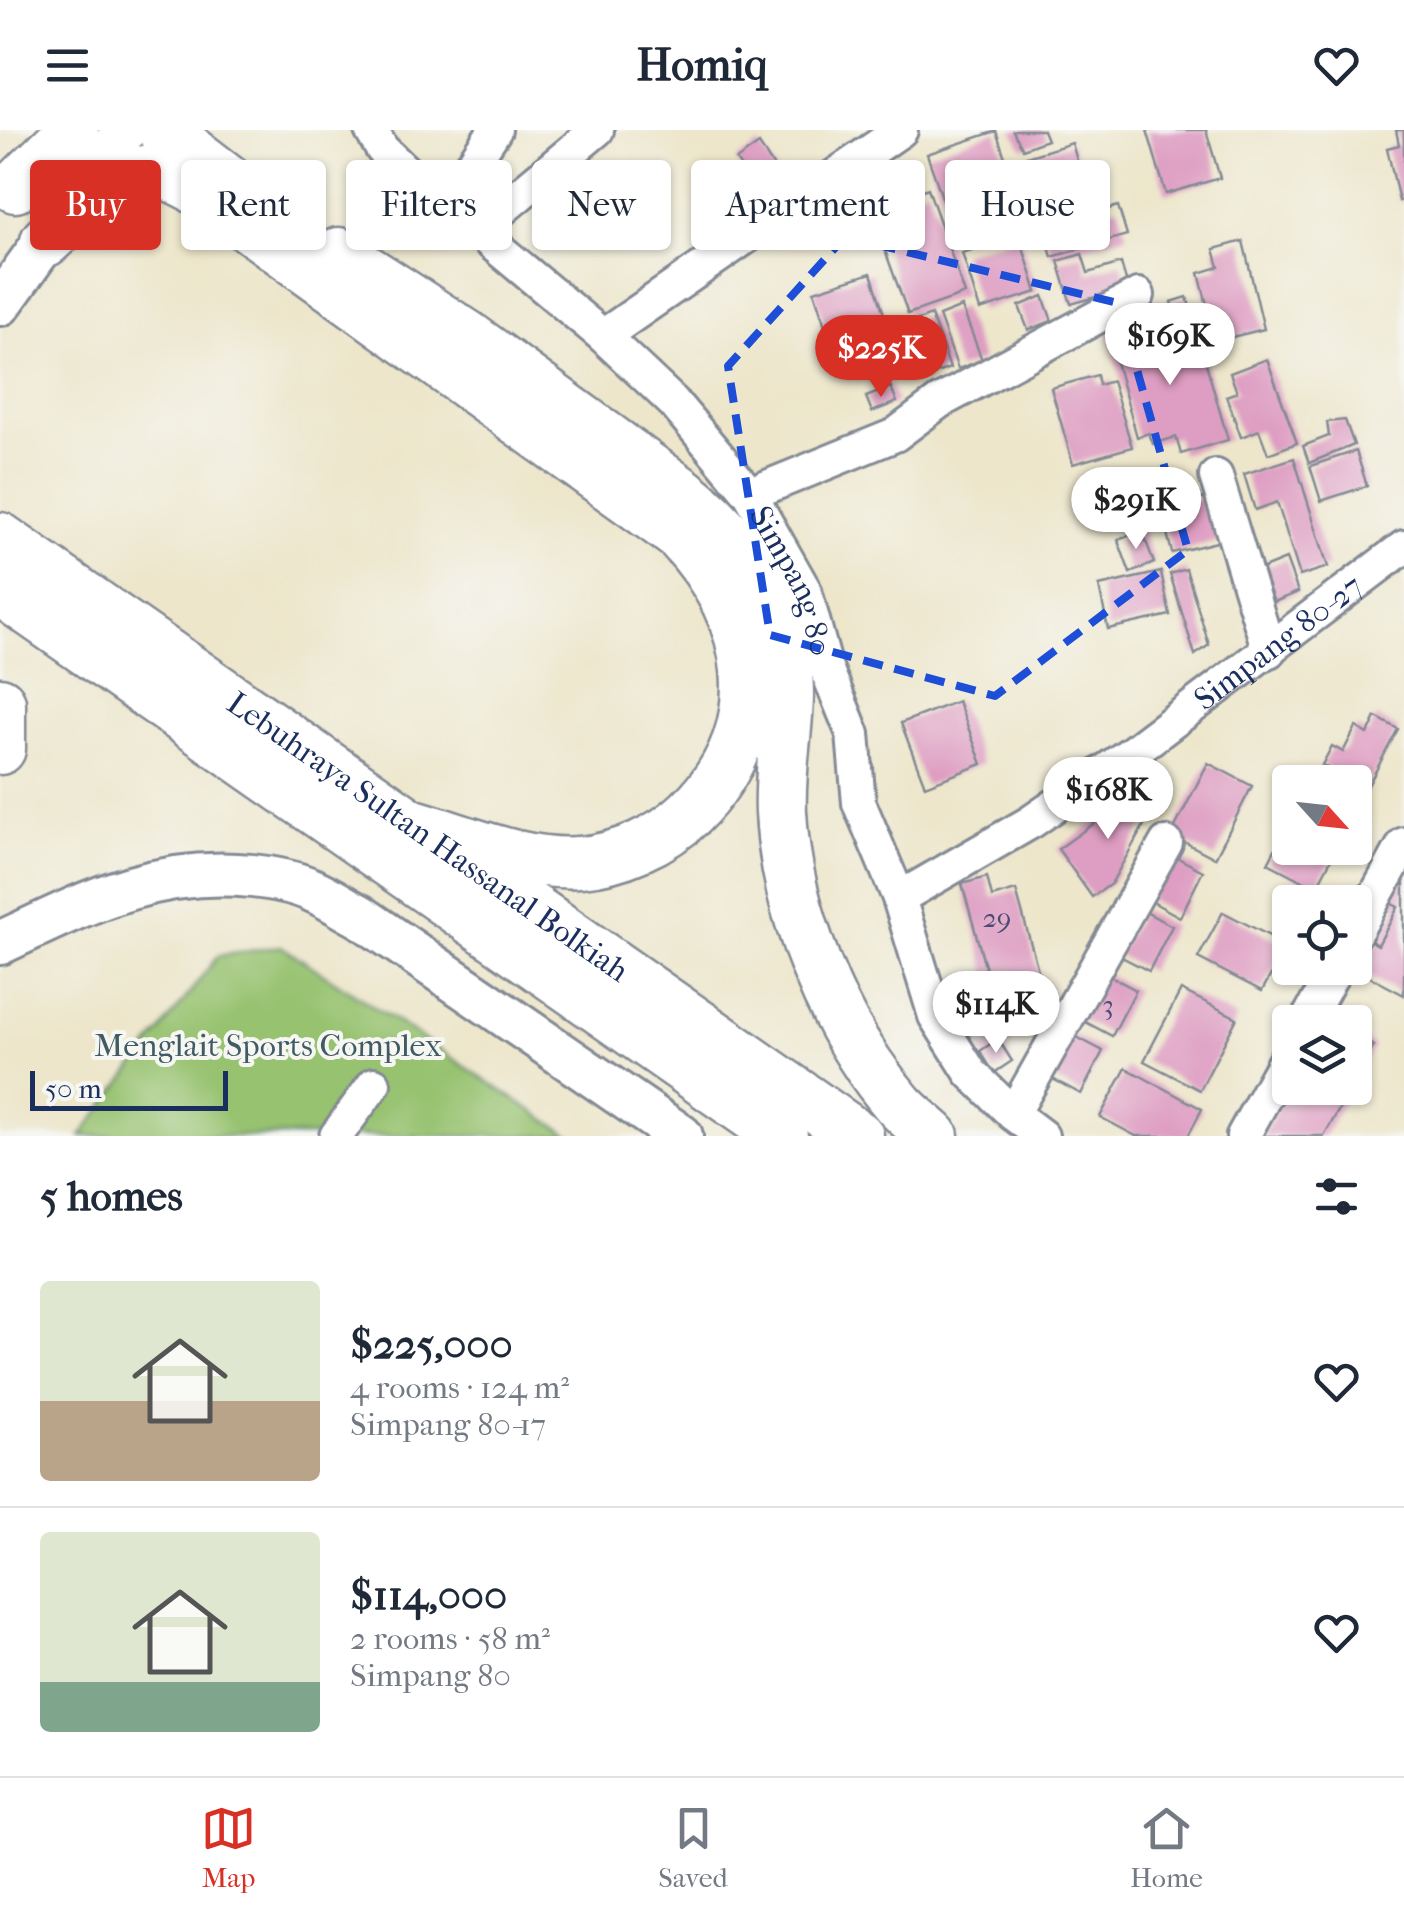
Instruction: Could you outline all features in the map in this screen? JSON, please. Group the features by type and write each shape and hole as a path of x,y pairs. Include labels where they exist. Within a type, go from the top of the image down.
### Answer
{"highway":[{"path":"8,198 73,130"},
{"path":"164,130 203,160"},
{"path":"200,130 219,160"},
{"path":"161,172 192,186 680,536 713,576 738,628 748,695 744,726 723,774 706,798 656,839 621,853 581,862 404,844"},
{"path":"326,244 466,335 683,493 714,520 743,556 764,592 782,646 788,692 781,812 805,936 840,1018 872,1072 902,1108 933,1136"},
{"name":"Lebuhraya Sultan Hassanal Bolkiah","path":"0,538 782,1136"},
{"name":"Lebuhraya Sultan Hassanal Bolkiah","path":"0,590 858,1136"},
{"path":"0,703 0,749"}],"main road":[{"path":"8,198 58,130"},
{"path":"104,160 125,130"},
{"path":"0,304 39,250"},
{"path":"0,943 79,906 128,887 172,876 221,872 266,877 311,889 360,916 682,1136"}],"street":[{"name":"Simpang 80","path":"371,130 393,160"},
{"path":"475,160 495,130"},
{"path":"512,201 597,130"},
{"path":"603,336 902,130"},
{"name":"Simpang 80","path":"502,250 674,402 750,494 806,591 826,668 852,734 859,803 899,898 935,1016 971,1073 1042,1136"},
{"path":"750,494 895,435 939,402 1138,296"},
{"path":"1216,476 1269,651"},
{"name":"Simpang 80-27","path":"899,898 1031,822 1134,751 1404,547"},
{"path":"1013,1114 1166,844"},
{"path":"1372,902 1404,844"},
{"path":"336,1136 374,1084"},
{"path":"1244,1136 1272,1084"}],"highlighted area":[{"path":"845,237 1118,303 1188,550 995,696 770,635 728,366"}],"green space":[{"name":"Menglait Sports Complex","path":"281,946 571,1136 81,1136 218,956"}],"building":[{"path":"1043,130 1047,140 1023,149 1013,131"},
{"path":"1147,130 1206,130 1220,178 1166,194"},
{"path":"1396,130 1404,130 1404,200 1399,201 1387,148 1399,145"},
{"path":"996,131 1006,160 945,160 945,206 927,154"},
{"path":"1072,143 1077,160 1024,160"},
{"path":"759,144 769,160 736,160"},
{"path":"928,188 945,237 945,250 950,250 965,294 908,314 885,250 925,250"},
{"path":"1118,206 1127,235 1110,240 1110,208"},
{"path":"1243,241 1264,329 1216,341 1199,273 1219,267 1214,249"},
{"path":"1024,250 1037,292 980,310 962,253"},
{"path":"1050,250 1076,250 1052,257"},
{"path":"1082,254 1088,273 1121,263 1128,288 1071,304 1058,261"},
{"path":"871,273 889,330 832,348 814,291"},
{"path":"1043,296 1052,321 1028,330 1019,306"},
{"path":"1187,297 1228,440 1181,454 1176,437 1153,444 1149,433 1137,437 1107,330 1129,323 1140,361 1185,348 1171,302"},
{"path":"962,307 982,360 958,369 939,316"},
{"path":"931,315 950,368 926,377 907,324"},
{"path":"1267,359 1297,443 1268,454 1259,430 1241,437 1226,396 1237,392 1230,373"},
{"path":"1097,375 1099,385 1112,381 1132,447 1073,464 1051,388"},
{"path":"891,387 897,402 872,412 866,397"},
{"path":"1345,420 1354,445 1309,463 1303,446 1329,436 1327,422"},
{"path":"1356,451 1367,486 1321,501 1310,466"},
{"path":"1294,458 1328,567 1300,576 1277,502 1255,510 1244,474"},
{"path":"1214,496 1225,540 1172,553 1161,509"},
{"path":"1142,530 1154,563 1130,573 1118,540"},
{"path":"1286,559 1298,592 1274,602 1261,569"},
{"path":"1186,569 1209,645 1195,655 1170,574"},
{"path":"1161,572 1170,615 1108,629 1099,586"},
{"path":"958,701 982,764 925,786 901,723"},
{"path":"1376,717 1398,729 1372,778 1372,765 1322,765 1332,746 1343,752 1356,727 1368,734"},
{"path":"1208,763 1252,786 1215,858 1171,835"},
{"path":"1148,785 1158,800 1111,884 1092,897 1058,849"},
{"path":"1172,855 1203,871 1180,917 1149,900"},
{"path":"1272,855 1272,865 1328,865 1318,885 1310,885 1268,863"},
{"path":"1404,872 1404,995 1372,978 1372,941 1378,945 1398,907 1388,902"},
{"path":"987,877 992,897 1016,890 1041,981 1018,988 1024,1009 999,1016 962,884"},
{"path":"1142,910 1172,926 1149,971 1118,955"},
{"path":"1223,912 1272,937 1272,973 1262,991 1198,958"},
{"path":"1104,973 1136,990 1112,1036 1080,1019"},
{"path":"1181,990 1237,1018 1200,1090 1144,1061"},
{"path":"1071,1034 1103,1051 1081,1094 1049,1077"},
{"path":"998,1039 1012,1061 994,1073 980,1051"},
{"path":"1126,1068 1202,1109 1188,1136 1136,1136 1100,1117"},
{"path":"1279,1105 1341,1105 1324,1136 1262,1136"}]}
